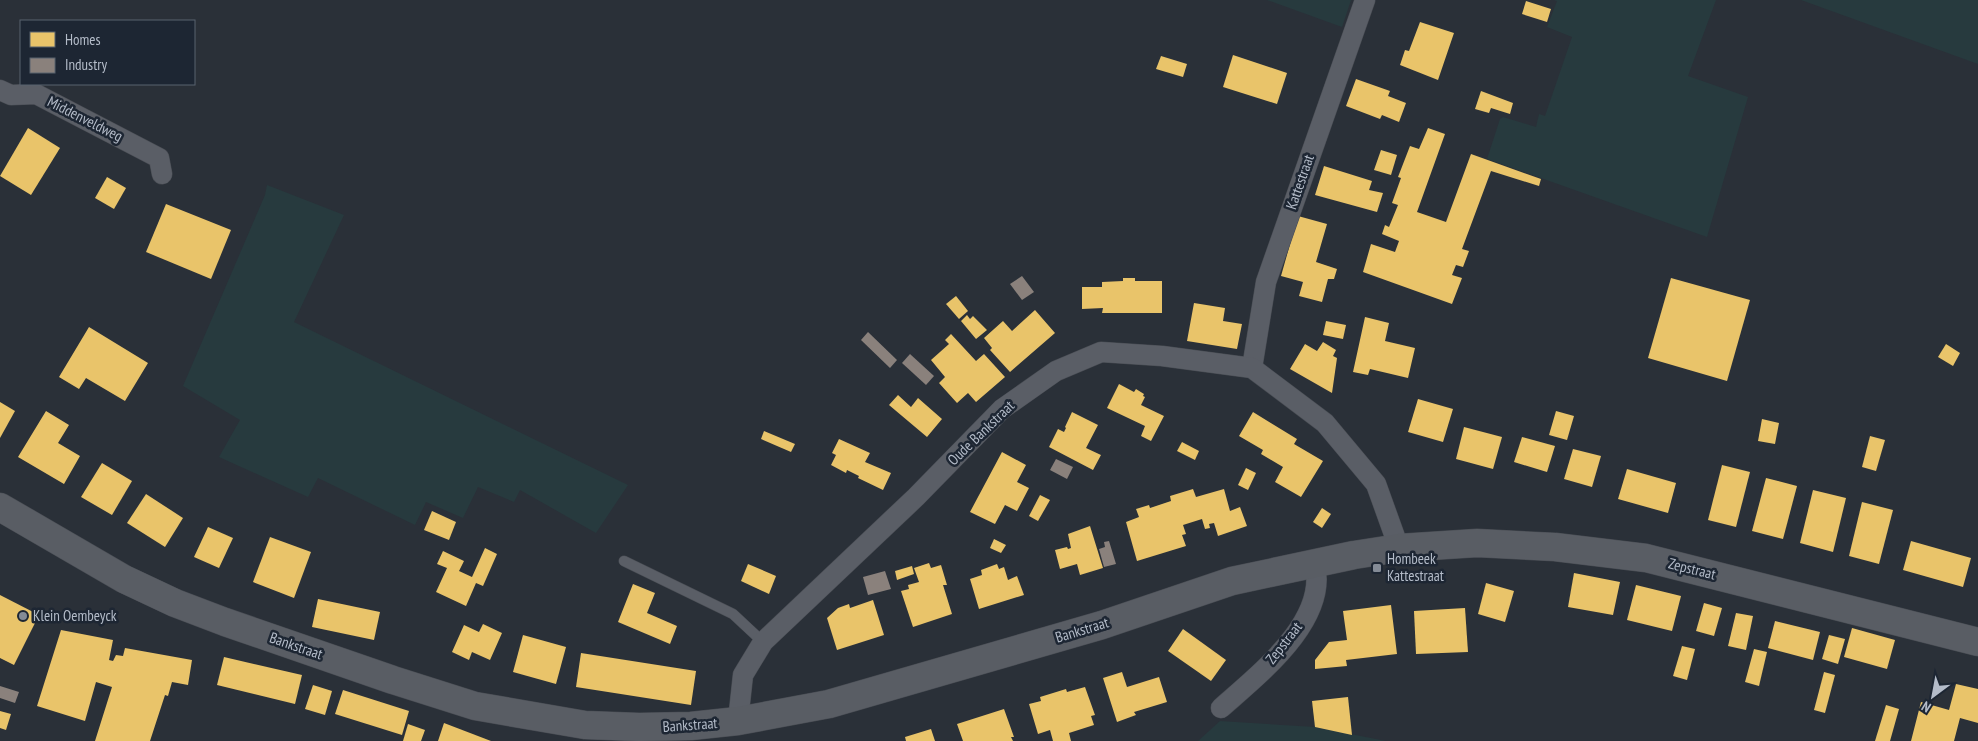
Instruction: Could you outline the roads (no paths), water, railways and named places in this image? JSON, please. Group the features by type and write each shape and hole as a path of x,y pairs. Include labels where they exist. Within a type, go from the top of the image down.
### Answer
{"street":[{"name":"Kattestraat","path":"1252,368 1266,282 1365,0"},
{"name":"Middenveldweg","path":"0,90 11,95 36,94 159,158 162,174"},
{"name":"Oude Bankstraat","path":"738,721 742,675 764,642 916,497 1002,409 1056,371 1101,352 1162,356 1252,368 1325,423 1376,484 1399,548"},
{"name":"Bankstraat","path":"0,508 124,579 175,603 393,680 475,706 585,725 639,727 682,726 738,721 829,704 1102,624 1232,581 1314,562 1399,548"},
{"name":"Zepstraat","path":"1399,548 1477,543 1555,547 1646,558 1978,642"},
{"name":"Zepstraat","path":"1221,708 1281,652 1295,634 1314,600 1318,582 1314,562"}],"lane":[{"path":"624,562 732,614 764,642"}],"place":[{"name":"Hombeek Kattestraat","path":"1377,568"},
{"name":"Klein Oembeyck","path":"23,616"}]}
